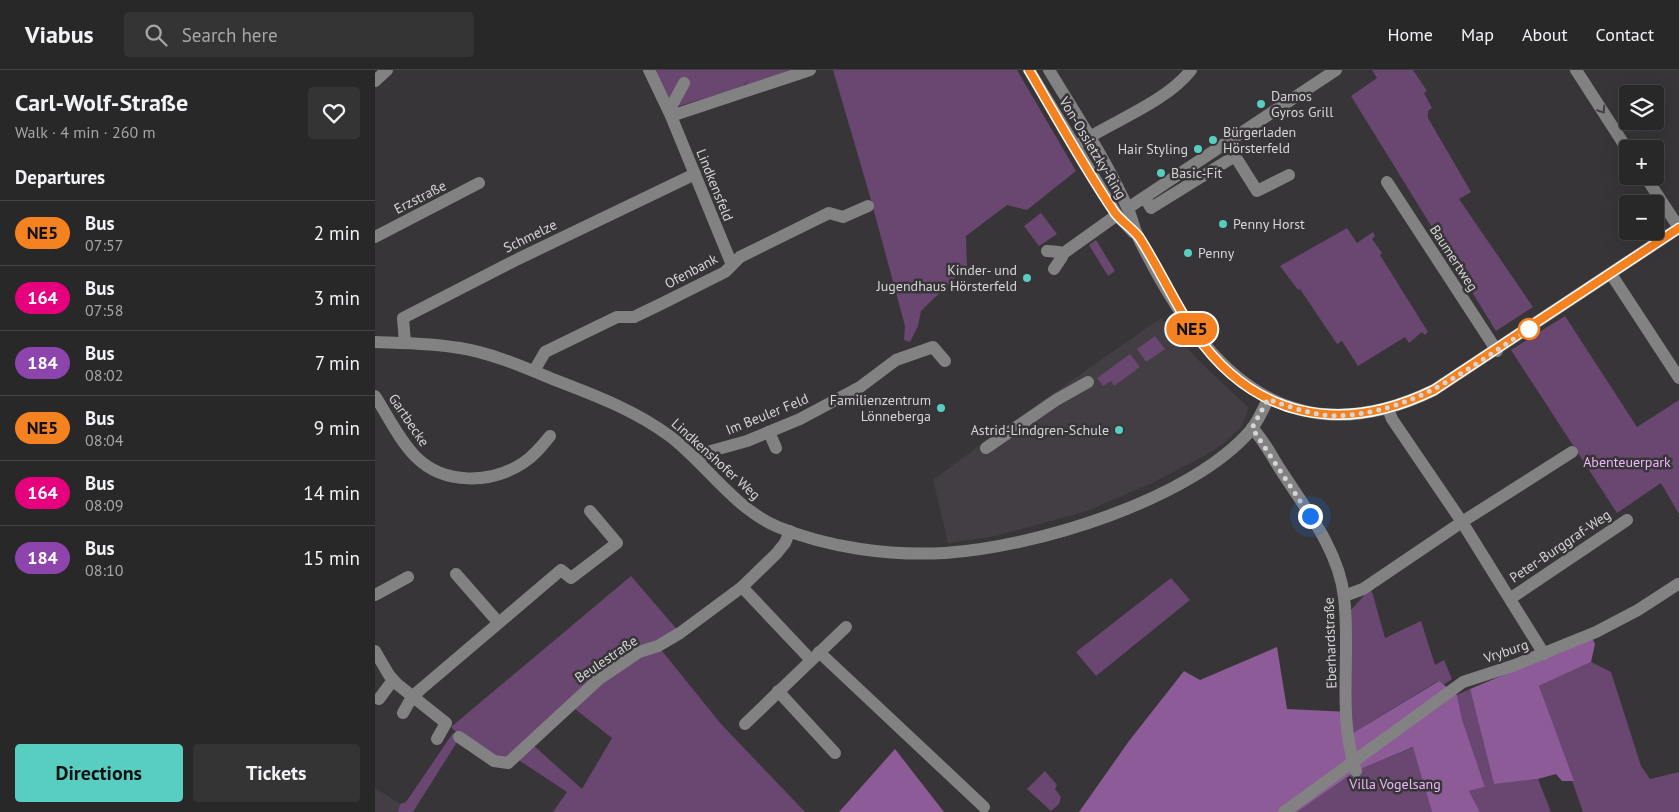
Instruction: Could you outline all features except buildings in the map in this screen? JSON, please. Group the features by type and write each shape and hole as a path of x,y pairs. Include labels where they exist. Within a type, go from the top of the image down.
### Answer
{"street":[{"path":"375,81 387,70"},
{"name":"Lindkensfeld","path":"649,70 670,114 731,265"},
{"path":"670,114 810,70"},
{"name":"Von-Ossietzky-Ring","path":"1029,70 1075,147 1138,236 1195,334 1232,373 1268,399 1325,416 1388,409 1410,402 1434,390 1679,228"},
{"name":"Von-Ossietzky-Ring","path":"1049,70 1089,137 1122,212"},
{"path":"1075,147 1161,95 1181,81 1191,70"},
{"path":"1054,269 1059,265 1061,255 1122,212 1336,70"},
{"path":"1576,70 1621,140"},
{"path":"670,114 684,83"},
{"path":"1227,144 1257,191 1289,175"},
{"path":"1145,198 1151,208 1235,156"},
{"name":"Schmelze","path":"405,343 403,318 518,259 695,174"},
{"name":"Baumertweg","path":"1387,182 1497,350"},
{"name":"Erzstraße","path":"375,237 479,183"},
{"path":"1651,185 1679,228"},
{"name":"Ofenbank","path":"534,371 545,352 617,317 634,316 725,272 740,257 829,213 843,217 868,206"},
{"path":"1047,251 1059,252 1061,255"},
{"path":"1611,274 1679,378"},
{"name":"Lindkenshofer Weg","path":"375,342 430,343 461,348 534,371 635,414 663,431 697,460 739,502 757,515 790,531 853,547 909,553 967,551 1023,541 1102,519 1157,495 1223,456 1252,428 1268,399"},
{"name":"Im Beuler Feld","path":"697,460 711,452 800,419 860,387 896,360 933,347 945,362"},
{"path":"986,448 1056,400 1088,382"},
{"name":"Gartbecke","path":"375,396 416,457 434,470 457,478 484,478 511,470 533,455 550,436"},
{"name":"Peter-Burggraf-Weg","path":"1388,409 1392,419 1511,598 1544,654"},
{"name":"Eberhardstraße","path":"1252,428 1258,434 1325,540 1337,568 1344,596 1347,715 1354,766"},
{"path":"769,432 777,448"},
{"path":"1344,596 1363,589 1462,522 1572,452"},
{"path":"403,713 412,697 561,570 571,578 617,543 590,511"},
{"name":"Peter-Burggraf-Weg","path":"1511,598 1627,520"},
{"name":"Beulestraße","path":"459,737 496,762 508,763 584,692 645,649 658,646 680,633 742,587 776,554 785,543 790,531"},
{"path":"456,574 498,622"},
{"path":"375,595 408,577"},
{"name":"Vryburg","path":"1284,812 1354,766 1463,682 1544,654 1608,626 1638,610 1678,584"},
{"path":"742,587 815,656 883,712 984,808"},
{"path":"745,724 846,627"},
{"path":"375,651 393,680 446,723 437,739"},
{"path":"379,699 393,680"},
{"path":"778,691 835,753"}],"shaded area":[{"name":"Astrid-Lindgren-Schule","path":"1161,318 1199,361 1249,408 1241,427 1223,444 1206,455 1152,483 1087,511 996,536 948,543 933,480 995,434"},
{"path":"1592,638 1595,644 1591,662 1539,686 1574,781 1562,781 1556,774 1538,779 1494,784 1470,689"},
{"path":"1277,647 1287,709 1350,712 1353,733 1439,681 1457,695 1462,719 1485,787 1469,791 1480,812 1432,812 1413,747 1356,771 1297,812 1079,812 1129,741 1184,671 1200,680"},
{"path":"895,749 944,812 839,812"},
{"path":"375,788 400,804 398,812 375,812"}],"green space":[{"path":"654,70 794,70 743,89 749,78 743,87 672,108"},
{"path":"833,70 1017,70 1076,171 1027,210 1007,205 966,236 967,266 921,311 918,326 910,342 904,340 905,326"},
{"path":"1372,70 1413,70 1427,91 1424,93 1432,108 1428,111 1428,118 1471,192 1459,199 1533,307 1496,331 1351,96 1377,78"},
{"path":"1041,213 1057,234 1039,246 1024,226"},
{"path":"1347,228 1357,243 1373,232 1375,236 1372,239 1382,253 1380,255 1428,332 1425,335 1422,332 1409,343 1405,337 1358,366 1342,341 1337,344 1300,289 1298,290 1280,266"},
{"path":"1096,240 1115,271 1108,276 1089,245"},
{"name":"Abenteuerpark","path":"1565,316 1637,427 1679,400 1679,514 1661,483 1617,513 1511,350"},
{"path":"1155,336 1165,349 1146,362 1137,349"},
{"path":"1130,354 1140,367 1114,386 1111,381 1103,386 1097,378"},
{"path":"631,576 680,633 658,646 721,724 805,812 553,812 567,792 514,757 505,762 461,737 451,727","holes":["570,705 612,738 582,789 533,745"]},
{"path":"1171,578 1190,600 1096,676 1076,652"},
{"path":"1371,588 1385,638 1421,621 1435,665 1444,660 1452,679 1443,685 1438,681 1353,733 1350,712 1350,611"},
{"path":"1591,662 1611,672 1641,766 1650,779 1679,772 1679,812 1583,812 1539,686"},
{"path":"1470,689 1494,783 1538,779 1551,812 1480,812 1469,791 1485,787 1462,719 1457,695"},
{"path":"453,733 459,739 413,812 398,812 400,804 406,802"},
{"name":"Villa Vogelsang","path":"1414,747 1432,812 1297,812 1356,771"},
{"path":"1045,771 1057,785 1055,789 1061,797 1059,804 1051,811 1027,789"}],"bus line":[{"name":"NE5","path":"1029,70 1117,215 1138,236 1180,310 1195,334 1206,347 1232,373 1250,388 1268,399 1325,416 1388,409 1410,402 1434,390 1462,374 1679,228"}],"place":[{"name":"Damos Gyros Grill","path":"1261,104"},
{"name":"Bürgerladen Hörsterfeld","path":"1213,140"},
{"name":"Hair Styling","path":"1198,149"},
{"name":"Basic-Fit","path":"1161,173"},
{"name":"Penny Horst","path":"1223,224"},
{"name":"Penny","path":"1188,253"},
{"name":"Kinder- und Jugendhaus Hörsterfeld","path":"1027,278"},
{"name":"Familienzentrum Lönneberga","path":"941,408"},
{"name":"Astrid-Lindgren-Schule","path":"1119,430"}],"route":[{"path":"1310,516 1258,434 1252,428 1268,399 1325,416 1388,409 1410,402 1434,390 1462,374 1529,329"}]}
